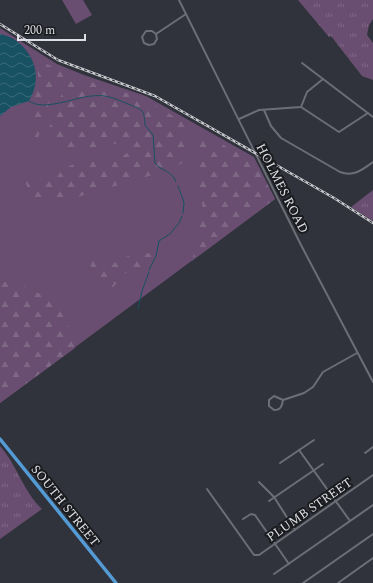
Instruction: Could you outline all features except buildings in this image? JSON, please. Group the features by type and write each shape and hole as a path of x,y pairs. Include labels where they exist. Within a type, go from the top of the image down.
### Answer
{"highway":[{"name":"SOUTH STREET","path":"0,439 116,583"}],"street":[{"name":"HOLMES ROAD","path":"179,0 257,157 373,382"},
{"path":"156,34 186,14"},
{"path":"151,30 156,34 157,39 153,45 148,45 144,42 142,37 144,32 151,30"},
{"path":"302,63 373,117"},
{"path":"301,107 307,92 323,79"},
{"path":"239,119 253,112 301,107 339,132 368,113"},
{"path":"264,110 273,129 281,138 340,172 354,174 373,162"},
{"path":"283,400 282,406 278,410 274,410 269,406 269,400 274,396 283,400 304,393 313,387 323,372 357,353"},
{"path":"280,463 314,440"},
{"path":"365,453 373,447"},
{"path":"299,450 350,521"},
{"path":"269,501 323,464"},
{"name":"PLUMB STREET","path":"207,489 254,555 259,555 373,475"},
{"path":"258,482 274,497 296,530"},
{"path":"274,574 373,505"},
{"path":"243,519 253,514 289,564"},
{"path":"303,583 373,534"},
{"path":"338,583 373,558"}],"green space":[{"path":"62,0 83,0 92,15 76,24"},
{"path":"298,0 373,0 373,19 369,25 367,35 373,43 373,80 362,76 331,36 329,37"},
{"path":"0,28 57,64 84,75 146,96 254,157 275,199 0,403"},
{"path":"31,55 65,74 50,99 38,138 33,142 28,140 27,136 34,121 33,110 30,105 37,93 39,80"},
{"path":"72,76 133,95 189,125 183,152 185,162 159,173 64,201 36,199 28,191 25,178 28,176 42,181 55,180 62,170 83,159 118,160 127,153 127,148 118,143 110,145 101,153 65,151 61,145 48,139 47,136 56,105"},
{"path":"201,132 257,164 275,199 192,261 203,212 195,147 195,136"},
{"path":"373,190 373,221 351,207"},
{"path":"150,253 152,256 144,266 125,273 107,293 100,290 89,261 90,260 110,265 128,256"},
{"path":"14,281 62,305 68,313 69,330 75,348 0,403 0,282"},
{"path":"0,446 11,461 35,502 42,509 0,539"}],"water":[{"path":"0,34 12,38 20,44 31,58 36,75 33,92 29,101 11,107 0,116"}],"waterway":[{"path":"29,101 35,104 51,105 85,97 106,96 140,109 144,116 145,125 153,135 155,163 172,175 176,182"},
{"path":"178,186 184,202 183,213"},
{"path":"179,223 182,216"},
{"path":"149,270 156,256 159,241 170,234 178,224"},
{"path":"138,309 142,291 149,272"}],"railway":[{"path":"0,24 58,60 155,96 334,198 373,223"}]}
